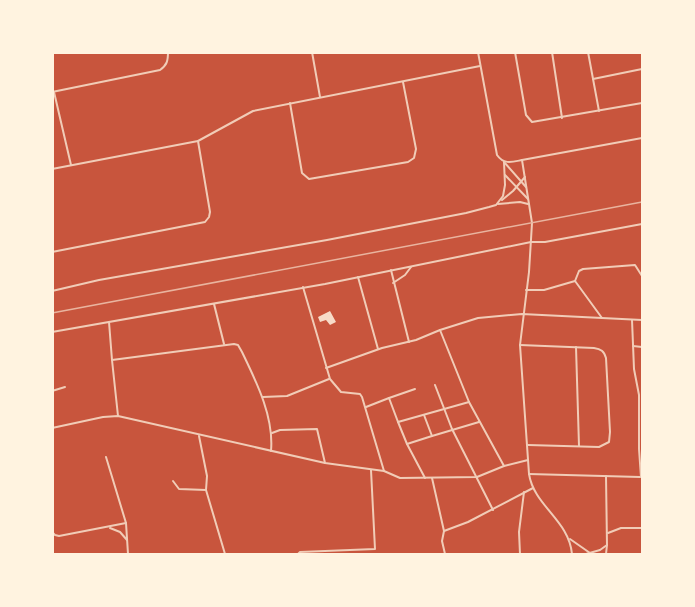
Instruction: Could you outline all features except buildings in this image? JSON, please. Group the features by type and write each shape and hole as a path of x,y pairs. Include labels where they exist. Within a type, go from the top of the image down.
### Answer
{"street":[{"path":"71,165 53,92 160,70 166,66 168,52"},
{"path":"312,52 320,97"},
{"path":"478,52 497,155 526,187"},
{"path":"520,52 515,53 528,118 532,122 537,123 642,103"},
{"path":"552,52 562,118"},
{"path":"588,52 599,111"},
{"path":"52,169 198,141 249,112 290,102 480,66"},
{"path":"593,79 642,69"},
{"path":"290,102 304,177 309,179 408,162 414,158 416,149 403,81"},
{"path":"504,162 642,138"},
{"path":"52,252 205,222 210,212 198,141"},
{"path":"522,160 532,223 520,345 529,474 532,488 569,538 572,555"},
{"path":"500,202 505,185 504,162"},
{"path":"504,174 528,199"},
{"path":"496,205 525,177"},
{"path":"52,291 99,280 466,213 496,205 520,202 529,204"},
{"path":"52,332 358,277 531,242 545,242 642,224"},
{"path":"575,282 579,270 636,264 642,276"},
{"path":"393,283 405,275 412,266"},
{"path":"391,270 408,342"},
{"path":"358,277 378,350"},
{"path":"526,290 544,290 575,282"},
{"path":"575,282 603,318"},
{"path":"303,287 330,379 337,389 344,393 360,394 366,407 384,471"},
{"path":"214,304 224,344"},
{"path":"326,368 478,318 522,314 642,320"},
{"path":"529,474 642,477 641,395 633,346 632,320"},
{"path":"109,322 117,416"},
{"path":"440,330 469,402 504,466"},
{"path":"112,360 224,344 238,345 263,397 272,434 271,451"},
{"path":"520,345 594,348 604,353 610,432 609,442 604,446 527,445"},
{"path":"633,346 642,347"},
{"path":"576,347 579,446"},
{"path":"263,397 287,396 330,379"},
{"path":"435,385 452,429 493,510"},
{"path":"52,391 65,387"},
{"path":"366,407 415,389"},
{"path":"389,398 407,444 425,478"},
{"path":"398,422 469,402"},
{"path":"424,415 432,436"},
{"path":"52,428 117,416 325,464 384,471 400,478 477,477 504,466 528,460"},
{"path":"407,444 479,422"},
{"path":"272,434 280,430 317,429 325,464"},
{"path":"199,435 207,476 206,490 225,555"},
{"path":"106,457 126,523 128,555"},
{"path":"298,555 300,552 375,549 370,470"},
{"path":"606,476 608,533 606,555"},
{"path":"432,478 444,531 442,541 445,555"},
{"path":"173,481 179,489 206,490"},
{"path":"444,531 493,510 532,488"},
{"path":"520,555 519,532 524,492"},
{"path":"52,532 59,536 126,523"},
{"path":"107,527 120,532 128,542"},
{"path":"608,533 621,528 642,528"},
{"path":"569,538 594,553"},
{"path":"586,555 607,545"}],"railway":[{"path":"52,313 642,202"}]}
